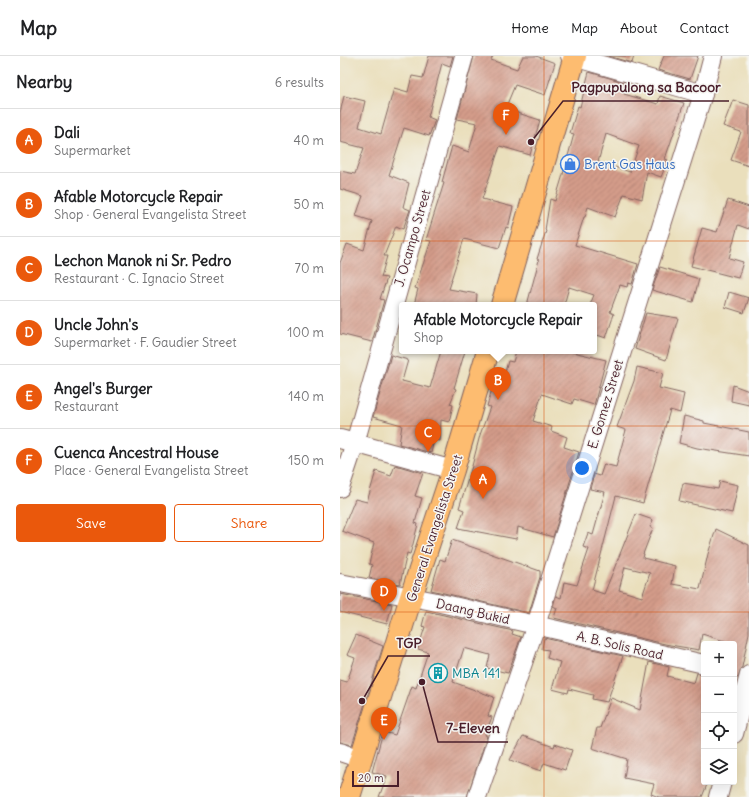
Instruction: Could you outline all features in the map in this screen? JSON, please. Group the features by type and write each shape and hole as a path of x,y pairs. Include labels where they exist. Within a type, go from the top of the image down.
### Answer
{"main road":[{"path":"503,302 573,56"},
{"name":"General Evangelista Street","path":"347,792 360,759 453,470 487,354"}],"street":[{"name":"J. Ocampo Street","path":"340,488 347,441 464,56"},
{"path":"573,56 702,94"},
{"name":"E. Gomez Street","path":"477,797 536,625 713,56"},
{"path":"347,441 453,470"},
{"name":"Daang Bukid","path":"340,583 536,625"},
{"name":"A. B. Solis Road","path":"536,625 701,663"},
{"path":"737,673 749,675 737,722"},
{"path":"340,752 360,759"},
{"path":"718,797 721,785"}],"building":[{"path":"429,56 453,56 450,66 442,63 428,117 435,120 429,136 404,128 389,175 409,183 403,207 410,210 403,229 396,226 384,256 387,256 381,277 387,278 380,299 384,300 372,342 340,334 340,263 347,244 364,250 372,221 356,216 363,196 340,189 340,171 355,174 364,148 340,142 340,113 344,96 365,101 359,127 381,134 394,88 408,92 412,76 423,78"},
{"path":"474,56 493,56 491,60 517,69 523,56 536,56 555,63 545,95 515,85 505,109 540,120 530,155 500,146 482,199 513,207 508,228 506,227 499,248 464,239 449,289 477,294 476,302 415,302 418,289 415,288 431,241 426,240 444,183 442,182 452,146 469,152 477,123 457,119"},
{"path":"608,56 634,56 632,63"},
{"path":"664,56 698,56 690,79 658,70"},
{"path":"589,72 627,83 624,94 658,104 660,96 684,103 665,159 668,160 661,177 647,172 642,199 624,194 615,217 588,207 584,217 575,245 638,264 632,284 628,283 627,287 620,285 610,312 614,314 606,338 597,335 597,302 591,302 594,295 569,287 565,302 528,302 539,260 537,259 546,231 550,199 555,201 562,178 574,134 570,133 578,106 580,107","holes":["606,134 639,146 630,172 598,162"]},
{"path":"733,100 749,105 749,166 731,160 741,132 723,126"},
{"path":"728,200 749,207 749,229 738,225 729,258 743,262 738,278 691,266 702,228 717,232"},
{"path":"660,267 699,279 693,302 652,290"},
{"path":"729,292 749,298 744,313 725,307"},
{"path":"646,313 678,318 666,360 635,349"},
{"path":"440,354 464,354 454,388 456,389 450,404 453,405 449,422 441,420 440,441 434,440 431,453 399,444 402,425 373,417 391,355 408,360 402,381 430,388"},
{"path":"515,354 581,354 606,360 594,405 574,399 572,404 542,394 533,421 552,427 551,431 567,437 564,447 579,452 553,537 518,527 516,539 458,528 464,510 459,508 480,435 490,407 487,406 492,389 500,391 508,361 513,362"},
{"path":"637,367 663,373 659,388 684,394 680,413 670,410 643,503 616,496 592,590 604,594 636,514 653,520 650,527 653,528 643,554 643,558 675,566 672,584 700,589 708,554 716,529 749,545 749,633 742,667 738,678 737,641 724,641 702,634 699,650 665,644 554,618 557,608 553,606 556,596 561,598 564,582 577,585 589,549 583,547 588,533 593,535 605,492 590,489 594,474 600,476 604,464 616,467 626,430 617,427 634,381","holes":["625,567 650,573 642,597 619,590"]},
{"path":"733,385 749,391 749,405 731,401"},
{"path":"684,416 704,421 704,423 749,432 749,456 697,448 679,443"},
{"path":"395,465 423,473 415,496 422,498 415,523 418,524 410,554 407,553 400,584 369,578 372,565 369,564 374,543 342,531 355,499 367,502 376,471 391,476"},
{"path":"720,481 738,485 732,513 679,501 683,483 718,489"},
{"path":"452,540 540,571 540,577 529,613 431,590 440,559 445,561"},
{"path":"340,594 392,604 387,624 340,612"},
{"path":"426,611 513,631 512,634 521,637 508,673 487,668 490,655 464,648 453,682 494,697 488,716 492,717 485,735 487,736 467,797 379,797 387,776 372,772 383,732 395,735 412,686 416,688 428,652 418,649 425,627 422,626"},
{"path":"356,635 383,646 352,745 340,742 340,680 347,682 355,658 347,655"},
{"path":"544,638 623,656 607,702 592,699 593,695 569,689 568,693 552,689 560,662 547,658 549,650 542,649"},
{"path":"649,662 669,667 667,676 694,683 697,673 701,674 701,785 707,785 702,797 659,797 651,794 654,784 624,778 627,759 592,748 597,728 600,728 611,698 640,710"},
{"path":"523,736 554,747 555,744 572,750 565,770 544,763 541,771 510,760"}],"place":[{"name":"Cuenca Ancestral House","path":"506,135"},
{"name":"Pagpupulong sa Bacoor","path":"531,142"},
{"name":"Brent Gas Haus","path":"570,164"},
{"name":"Afable Motorcycle Repair","path":"498,400"},
{"name":"Lechon Manok ni Sr. Pedro","path":"428,452"},
{"name":"Dali","path":"483,499"},
{"name":"Uncle John's","path":"384,611"},
{"name":"MBA 141","path":"438,673"},
{"name":"7-Eleven","path":"422,682"},
{"name":"TGP","path":"362,701"},
{"name":"Angel's Burger","path":"384,740"}]}
